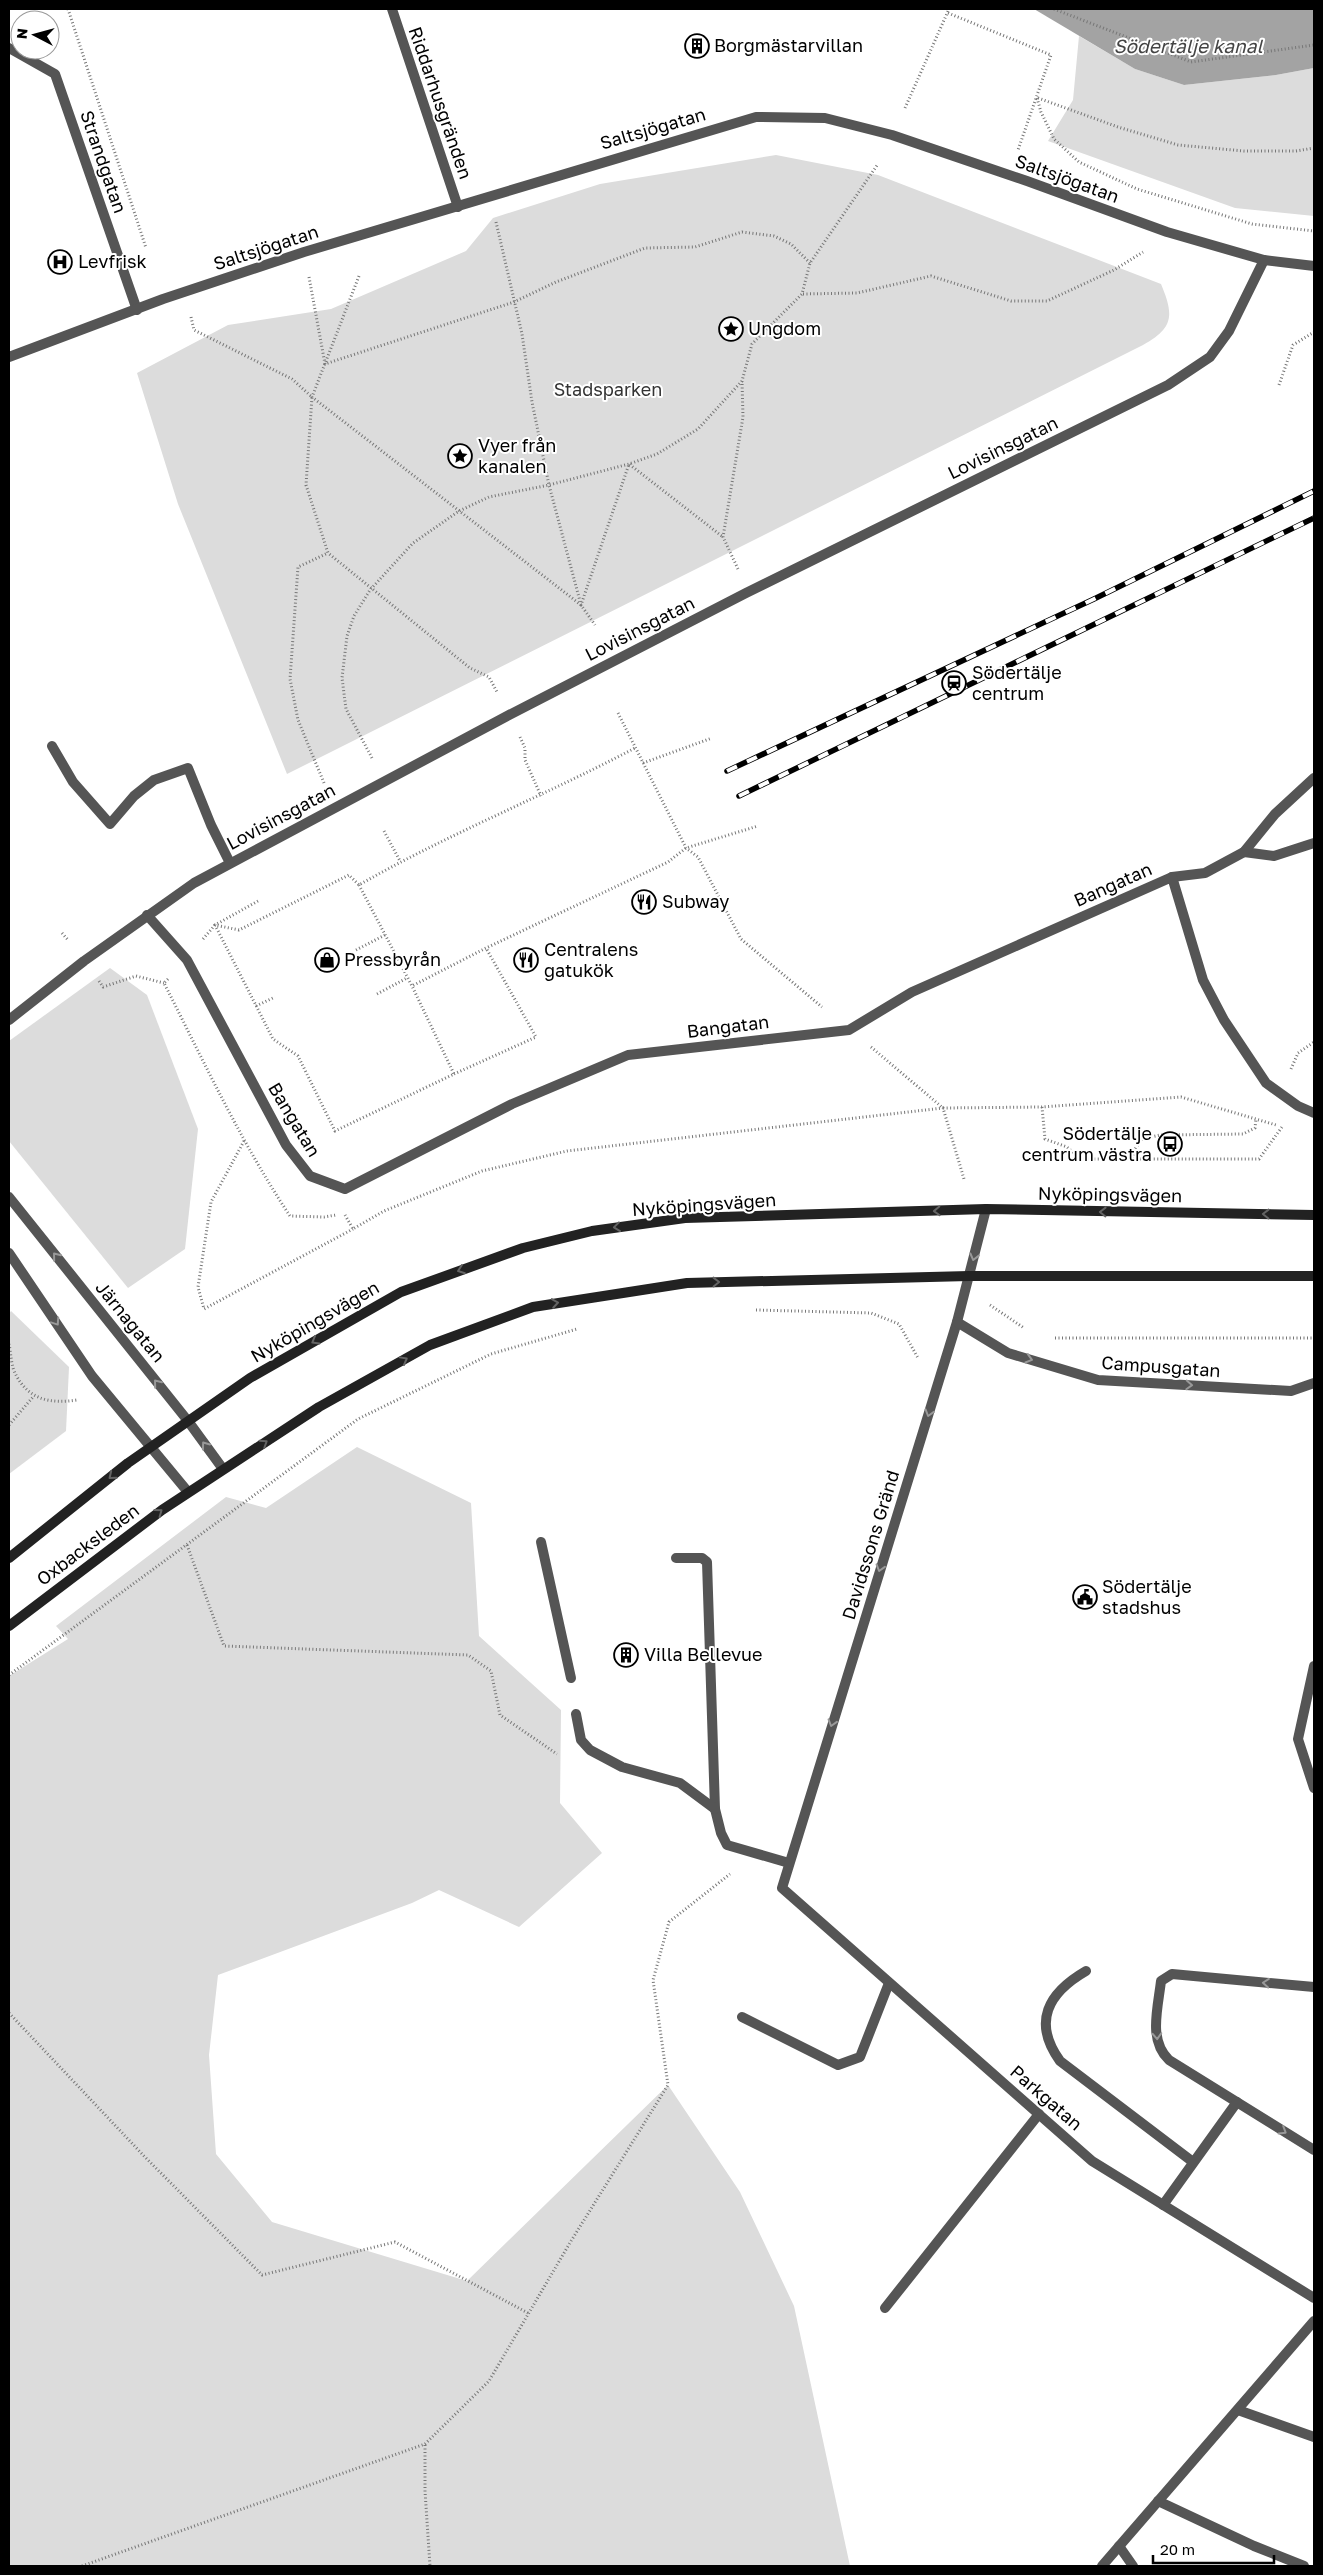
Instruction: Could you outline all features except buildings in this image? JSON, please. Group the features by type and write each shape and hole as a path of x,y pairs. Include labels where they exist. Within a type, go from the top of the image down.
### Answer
{"main road":[{"name":"Nyköpingsvägen","path":"151,1447 250,1378 401,1292 523,1248 592,1231 685,1218 986,1210 1314,1215"},
{"path":"188,1492 319,1407 430,1345 533,1307 687,1283 969,1276 1314,1276"},
{"path":"9,1558 151,1447"},
{"name":"Oxbacksleden","path":"9,1626 188,1492"}],"street":[{"name":"Riddarhusgränden","path":"392,9 458,207"},
{"name":"Strandgatan","path":"9,48 55,74 137,310"},
{"name":"Saltsjögatan","path":"9,357 183,292 304,252 756,116 825,118 892,135 1167,232 1264,260 1314,266"},
{"name":"Lovisinsgatan","path":"9,1020 194,882 509,714 746,593 1168,386 1210,357 1230,331 1264,260"},
{"path":"52,746 73,782 110,824 134,796 154,780 188,768 211,825 230,863"},
{"path":"1172,877 1205,873 1244,852 1275,814 1314,778"},
{"path":"1244,852 1274,856 1314,843"},
{"name":"Bangatan","path":"148,915 187,960 286,1145 310,1176 345,1189 512,1104 628,1055 850,1030 912,992 1172,877 1203,980 1224,1020 1266,1083 1298,1106 1314,1113"},
{"name":"Järnagatan","path":"9,1197 188,1421 223,1469"},
{"name":"Davidssons Gränd","path":"782,1888 957,1322 986,1210"},
{"path":"9,1252 92,1376 188,1492"},
{"name":"Campusgatan","path":"957,1322 1008,1353 1098,1380 1291,1391 1314,1382"},
{"path":"541,1542 571,1678"},
{"path":"676,1558 702,1558 707,1562 715,1809 721,1833 727,1844 789,1864"},
{"path":"1314,1666 1298,1738 1314,1788"},
{"path":"576,1714 580,1740 590,1750 622,1767 680,1783 715,1809"},
{"name":"Parkgatan","path":"782,1888 1092,2161 1314,2298"},
{"path":"1086,1971 1067,1982 1054,1996 1047,2019 1045,2034 1050,2048 1060,2061 1193,2162"},
{"path":"1314,1987 1172,1974 1161,1981 1156,2038 1162,2053 1169,2060 1314,2150"},
{"path":"742,2017 838,2064 860,2057 889,1983"},
{"path":"1163,2205 1237,2102"},
{"path":"885,2308 1039,2114"},
{"path":"1102,2566 1314,2321"},
{"path":"1238,2410 1314,2437"},
{"path":"1158,2501 1254,2546 1304,2566"},
{"path":"1119,2546 1133,2566"}],"path":[{"path":"68,9 148,252"},
{"path":"1054,9 1191,62 1314,45"},
{"path":"905,108 948,11 1051,55 1008,175"},
{"path":"1037,98 1118,127 1178,145 1244,151 1296,151 1314,148"},
{"path":"1037,98 1041,112 1054,139 1079,162 1138,189 1252,224 1314,231"},
{"path":"723,537 743,417 742,381 752,344 802,294 810,263 878,164"},
{"path":"488,198 495,216 522,334 532,402 549,485 581,605"},
{"path":"324,364 514,302 556,282 645,248 695,247 742,232 774,236 791,244 810,263"},
{"path":"802,294 857,293 931,276 1011,301 1047,301 1136,258 1167,232"},
{"path":"304,252 324,364"},
{"path":"359,276 312,397 306,485 328,554 370,590 470,668 489,677 509,714"},
{"path":"183,292 194,330 292,378 312,397 581,605 596,625"},
{"path":"1279,385 1293,345 1314,332"},
{"path":"385,780 361,741 346,709 342,678 347,636 354,616 370,590 413,543 459,511 488,497 549,485 629,464 657,454 698,429 742,381"},
{"path":"629,464 723,537 746,593"},
{"path":"581,605 629,464"},
{"path":"328,554 298,567 290,679 298,720 315,766 336,806"},
{"path":"618,713 686,848 698,857 740,939 943,1108 964,1180"},
{"path":"643,763 712,738"},
{"path":"359,885 400,862 541,796 635,748"},
{"path":"525,760 541,796"},
{"path":"412,986 486,948 668,862 686,848 758,826"},
{"path":"384,831 400,862"},
{"path":"215,925 239,930 349,875 359,885 385,934 454,1074"},
{"path":"187,960 215,925 258,901"},
{"path":"215,925 272,1039 298,1056 335,1131 536,1037 486,948"},
{"path":"356,950 385,934"},
{"path":"377,994 408,978"},
{"path":"256,1006 275,997"},
{"path":"1291,1069 1298,1054 1314,1042"},
{"path":"244,1140 211,1202 198,1287 204,1309 353,1230 384,1211 482,1172 567,1151 943,1108 1042,1107 1181,1097 1282,1127"},
{"path":"1042,1107 1045,1139 1067,1146 1080,1159 1259,1159 1298,1106"},
{"path":"1134,1159 1135,1149 1142,1139 1160,1135 1242,1134 1255,1128 1256,1119"},
{"path":"345,1189 344,1213 353,1230"},
{"path":"990,1305 1030,1332"},
{"path":"755,1310 871,1313 899,1324 920,1362 942,1368"},
{"path":"9,1675 358,1419 491,1354 584,1327"},
{"path":"1048,1338 1314,1338"},
{"path":"9,1344 15,1374 33,1396 61,1403 82,1399"},
{"path":"9,1424 33,1396"},
{"path":"187,1545 224,1646 468,1655 491,1671 500,1715 565,1759"},
{"path":"726,1866 730,1874"},
{"path":"730,1874 739,1876"},
{"path":"82,2566 425,2444 489,2381 528,2312 668,2084 653,1980 669,1922 730,1874"},
{"path":"9,2013 144,2156 262,2274 395,2242 528,2312"},
{"path":"425,2444 430,2566"}],"green space":[{"path":"1079,36 1135,69 1184,85 1276,75 1314,68 1314,216 1235,208 1048,141 1073,100"},
{"name":"Stadsparken","path":"776,155 878,175 1161,284 1169,312 1166,326 1161,333 1143,345 287,774 178,504 137,373 228,325 331,309 466,251 493,218 600,184"},
{"path":"110,968 147,995 198,1129 185,1249 128,1288 9,1141 9,1041"},
{"path":"11,1311 69,1367 66,1431 9,1474 9,1314"},
{"path":"357,1447 471,1503 479,1636 561,1710 560,1803 602,1853 519,1927 439,1890 412,1903 218,1975 209,2055 216,2154 272,2222 467,2281 668,2085 740,2192 794,2306 850,2566 9,2566 9,1676 68,1639 56,1626 226,1497 266,1508"}],"water":[{"name":"Södertälje kanal","path":"1034,9 1314,9 1314,68 1276,75 1184,85 1135,69"}],"railway":[{"path":"727,771 1094,599 1314,491"},
{"path":"739,796 1314,518"}],"place":[{"name":"Borgmästarvillan","path":"697,46"},
{"name":"Levfrisk","path":"60,262"},
{"name":"Ungdom","path":"731,329"},
{"name":"Vyer från kanalen","path":"460,456"},
{"name":"Södertälje centrum","path":"954,683"},
{"name":"Subway","path":"644,902"},
{"name":"Pressbyrån","path":"327,960"},
{"name":"Centralens gatukök","path":"526,960"},
{"name":"Södertälje centrum västra","path":"1170,1144"},
{"name":"Södertälje stadshus","path":"1085,1597"},
{"name":"Villa Bellevue","path":"626,1655"}]}
